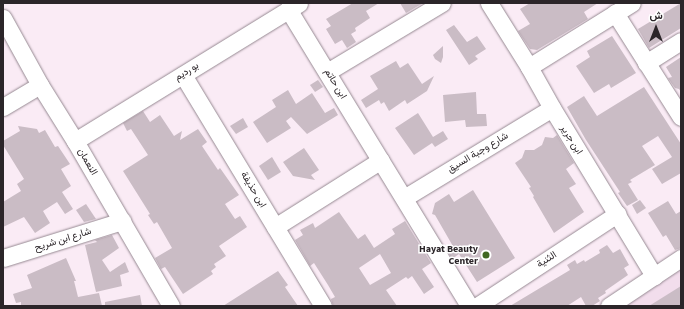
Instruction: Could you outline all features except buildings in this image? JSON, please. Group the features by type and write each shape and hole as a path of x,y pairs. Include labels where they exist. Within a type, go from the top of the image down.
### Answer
{"street":[{"path":"327,72 442,3"},
{"name":"ابن جرير","path":"488,3 529,67 552,108 654,276"},
{"path":"529,67 632,3"},
{"name":"ابن حاتم","path":"294,6 327,72 469,306"},
{"name":"بو رديم","path":"75,141 294,6"},
{"path":"615,13 681,117"},
{"name":"النعمان","path":"3,18 40,85 75,141 171,306"},
{"path":"646,63 681,41"},
{"name":"ابن حذيفة","path":"183,75 323,306"},
{"path":"3,107 40,85"},
{"name":"شارع وجبة السيق","path":"404,198 552,108"},
{"path":"275,227 380,160"},
{"name":"الثنية","path":"477,306 617,214"},
{"name":"شارع ابن شريح","path":"3,258 122,221"},
{"path":"609,306 681,258"}],"shaded area":[{"path":"681,264 681,306 618,306"}],"place":[{"name":"Hayat Beauty Center","path":"486,255"}]}
